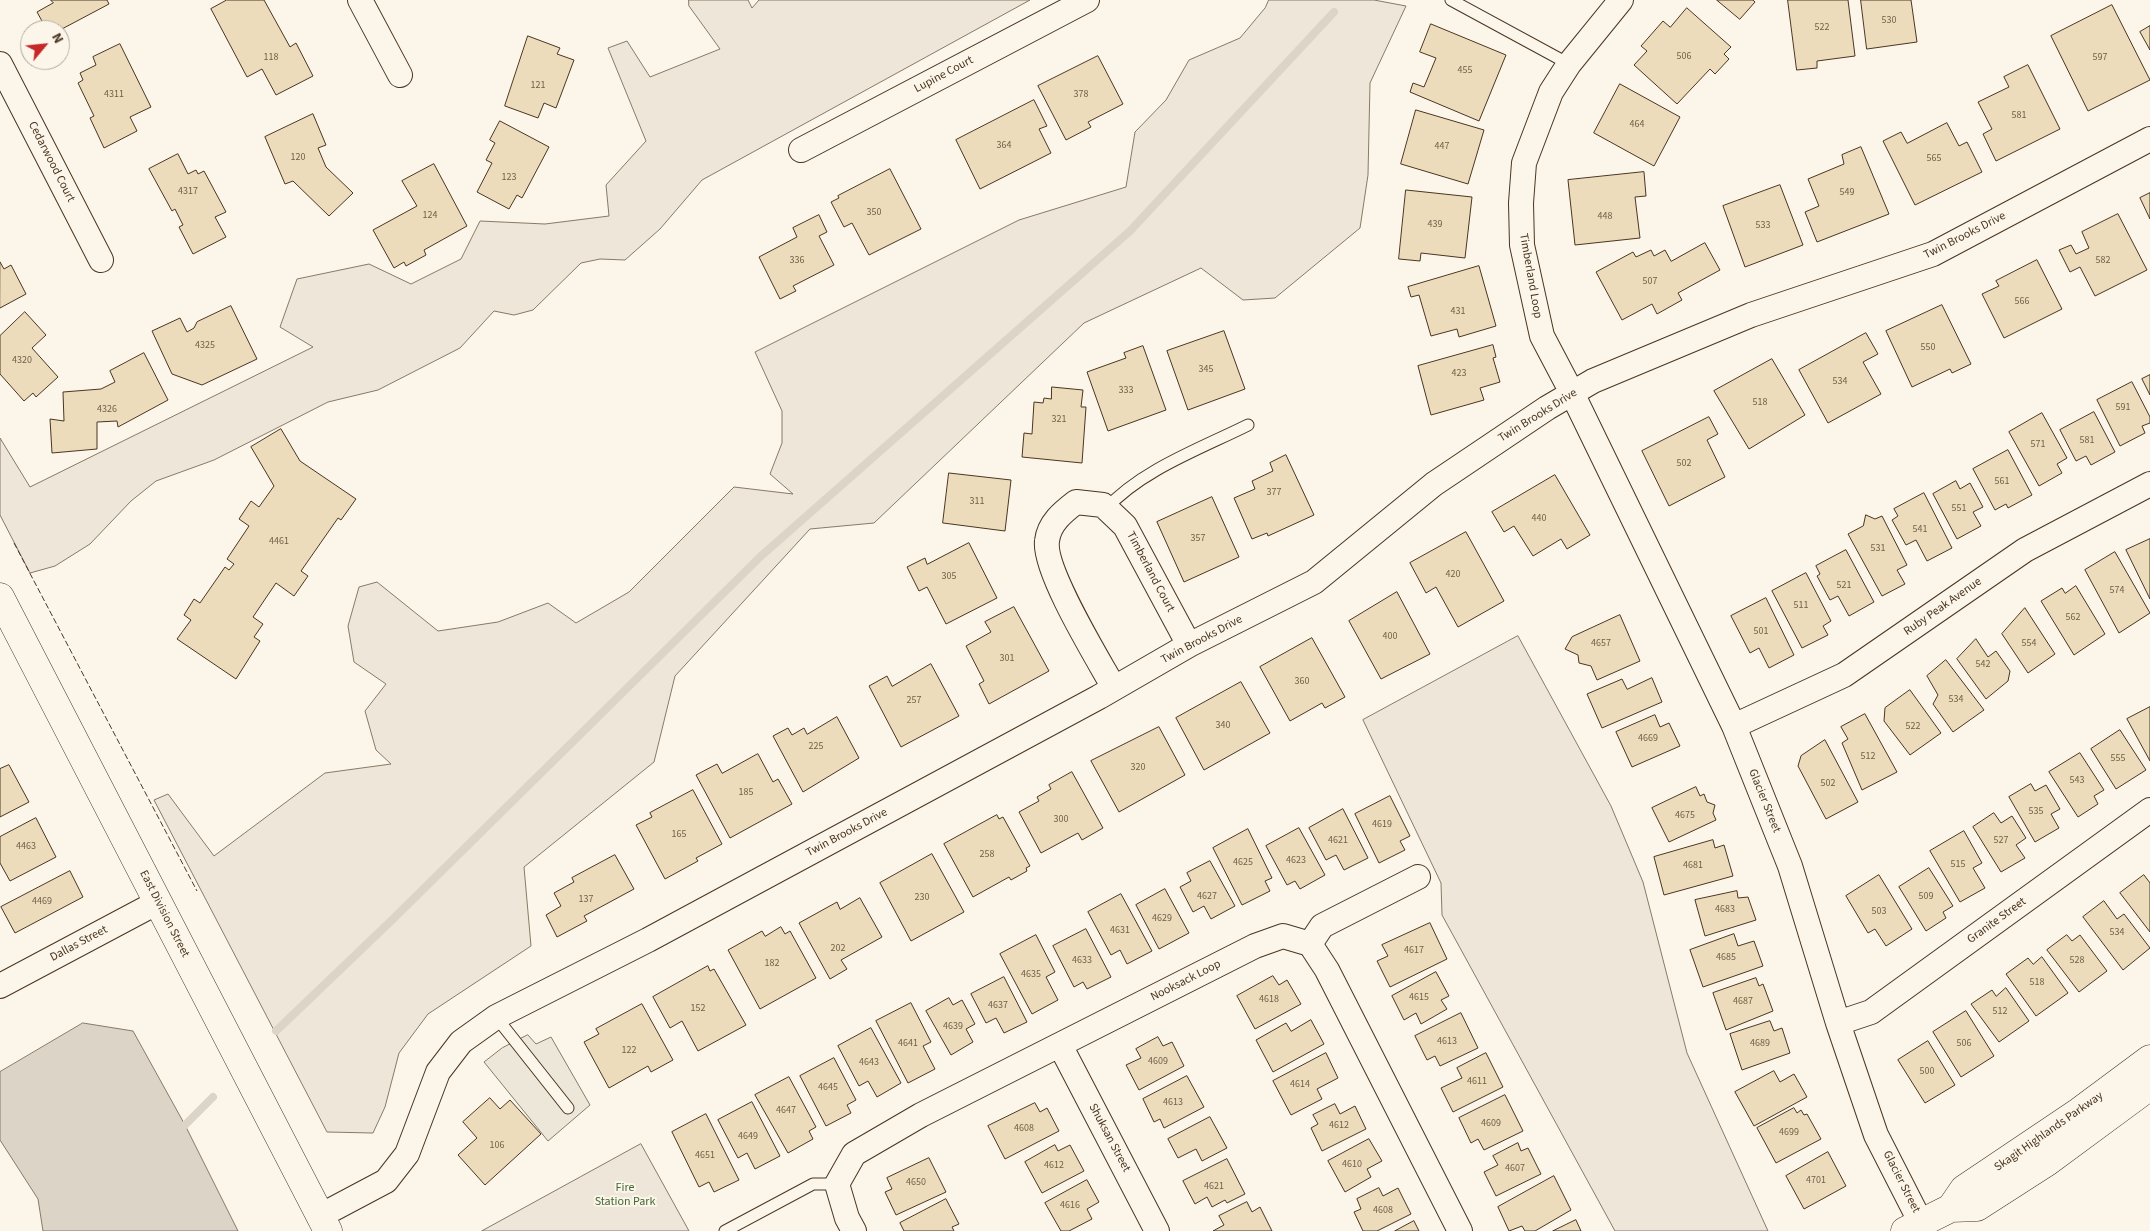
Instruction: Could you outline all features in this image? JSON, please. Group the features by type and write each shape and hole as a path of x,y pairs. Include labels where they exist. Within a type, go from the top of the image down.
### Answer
{"street":[{"path":"360,0 400,75"},
{"name":"Lupine Court","path":"801,150 1086,0"},
{"name":"Timberland Loop","path":"1572,394 1542,336 1522,245 1521,203 1524,163 1551,92 1569,64 1621,0"},
{"name":"Cedarwood Court","path":"0,64 101,260"},
{"name":"Twin Brooks Drive","path":"324,1223 386,1181 407,1154 438,1072 461,1042 496,1017 656,936 1114,688 1189,645 1314,582 1434,484 1593,381 1751,315 1933,254 2150,140"},
{"name":"Glacier Street","path":"1572,394 1734,726 1790,866 1838,1023 1876,1135 1913,1227"},
{"name":"Ruby Peak Avenue","path":"1734,726 1844,674 2025,550 2150,484"},
{"name":"Timberland Court","path":"1114,688 1052,573 1047,541 1058,516 1076,502 1103,505 1125,526 1189,645"},
{"name":"East Division Street","path":"0,597 324,1223"},
{"name":"Granite Street","path":"1838,1023 1871,1012 2150,810"},
{"path":"1418,877 1322,926 1310,944 1327,970 1460,1231"},
{"name":"Dallas Street","path":"0,986 158,902"},
{"name":"Nooksack Loop","path":"837,1184 854,1154 921,1115 1255,946 1283,936 1310,944"},
{"name":"Shuksan Street","path":"1060,1046 1158,1231"},
{"name":"Skagit Highlands Parkway","path":"1951,1208 1964,1189 2080,1112 2150,1059"},
{"name":"Skagit Highlands Parkway","path":"1913,1227 1951,1208 1977,1207 2047,1162 2150,1086"},
{"path":"837,1184 847,1218 854,1231"}],"lane":[{"path":"1451,0 1569,64"},
{"path":"1106,509 1119,495 1148,476 1248,425"},
{"path":"496,1017 568,1108"},
{"path":"725,1231 813,1184 837,1184"}],"green space":[{"path":"689,0 748,0 752,8 759,0 1030,0 702,180 660,229 625,260 600,259 581,263 533,310 514,315 494,311 460,348 378,390 328,402 214,460 156,481 131,501 90,544 55,566 30,573 0,515 0,438 30,487 313,347 280,327 297,279 369,264 411,284 461,259 480,221 545,224 609,216 606,185 646,141 608,48 627,41 650,77 720,49 689,6"},
{"path":"1269,0 1374,0 1406,6 1370,83 1368,175 1360,228 1275,298 1243,300 1201,268 1084,323 874,523 810,529 675,676 654,762 524,867 531,946 428,1014 399,1053 385,1107 373,1133 327,1132 154,800 168,794 214,856 325,773 391,764 376,750 365,711 386,684 354,662 348,626 359,587 377,582 438,631 498,622 548,603 576,623 629,592 734,487 793,494 770,474 782,443 782,411 755,352 1019,220 1126,187 1135,132 1166,100 1189,60 1240,38 1265,8"},
{"path":"1518,636 1611,806 1643,882 1687,1053 1768,1231 1615,1231 1442,915 1441,883 1363,720"},
{"name":"Fire Station Park","path":"641,1144 689,1231 482,1231"}],"shaded area":[{"path":"83,1023 133,1031 185,1125 238,1231 43,1231 38,1199 0,1140 0,1072"},
{"path":"528,1035 536,1044 551,1037 590,1105 548,1141 484,1062 502,1048"}],"building":[{"path":"51,0 107,0 109,4 70,25 70,20 41,20 37,12 53,3"},
{"path":"227,0 264,0 290,47 296,43 313,76 276,95 262,69 247,77 211,9"},
{"path":"1717,0 1753,0 1755,2 1740,19"},
{"path":"1788,0 1848,0 1855,56 1817,61 1817,68 1797,70"},
{"path":"1861,0 1911,0 1917,42 1867,49"},
{"path":"2112,5 2150,80 2088,111 2051,36"},
{"path":"1687,8 1731,47 1724,54 1729,59 1715,74 1710,69 1677,104 1634,65 1647,51 1641,46 1663,21 1670,27"},
{"path":"1431,24 1506,55 1479,121 1410,92 1413,83 1424,87 1436,58 1420,52"},
{"path":"2150,26 2150,50 2140,32"},
{"path":"528,36 560,48 557,54 574,60 556,108 544,103 538,118 505,106"},
{"path":"120,44 151,107 130,117 137,131 104,148 90,118 94,116 78,83 83,80 80,73 96,65 93,57"},
{"path":"1098,56 1123,104 1088,122 1091,127 1066,140 1038,86"},
{"path":"2028,65 2060,129 1996,161 1983,134 1992,129 1978,102 2009,87 2004,77"},
{"path":"1620,84 1680,117 1654,166 1594,133"},
{"path":"1034,100 1047,126 1039,129 1051,153 980,189 956,140"},
{"path":"1416,110 1484,130 1468,184 1401,164"},
{"path":"313,114 326,145 318,148 326,167 353,193 329,216 293,181 285,184 265,137"},
{"path":"500,121 549,147 522,198 517,195 509,209 477,192 492,163 486,160 495,143 490,140"},
{"path":"1947,123 1959,146 1967,142 1982,172 1915,205 1883,141 1901,132 1907,143"},
{"path":"1861,147 1889,214 1817,242 1805,212 1819,206 1808,179 1844,164 1842,155"},
{"path":"178,154 188,174 196,170 198,174 204,171 226,212 215,217 226,237 193,254 179,227 183,225 175,209 172,211 149,169"},
{"path":"434,164 467,226 424,250 426,255 406,266 404,262 394,268 373,230 417,206 402,181"},
{"path":"890,169 921,229 869,255 852,223 844,227 831,202 839,198 838,196"},
{"path":"1644,172 1646,196 1635,197 1640,238 1575,245 1568,180"},
{"path":"1780,185 1803,245 1745,267 1723,206"},
{"path":"1406,190 1472,197 1465,258 1421,253 1420,261 1399,259"},
{"path":"2150,193 2150,219 2140,198"},
{"path":"2118,214 2147,270 2095,296 2080,267 2070,272 2059,250 2071,245 2076,254 2089,248 2082,232"},
{"path":"819,215 827,232 819,236 834,265 793,286 796,291 780,299 759,257 797,237 793,228"},
{"path":"1705,243 1720,270 1678,293 1682,300 1657,314 1652,304 1622,320 1596,272 1633,252 1636,257 1651,250 1654,256 1665,250 1671,261"},
{"path":"2037,260 2062,309 2004,338 1982,294 1999,286 1996,281"},
{"path":"0,262 4,269 11,265 26,294 0,308"},
{"path":"1479,266 1496,326 1459,337 1457,329 1431,336 1419,295 1411,297 1408,287"},
{"path":"1942,305 1971,364 1952,373 1950,369 1912,387 1886,331"},
{"path":"231,306 257,359 202,385 172,374 152,331 180,318 187,332 194,328 197,322"},
{"path":"25,312 46,335 32,348 58,377 36,397 33,393 24,401 0,374 0,336"},
{"path":"1224,331 1245,389 1188,410 1167,351"},
{"path":"1866,333 1878,354 1863,362 1881,394 1828,423 1799,370"},
{"path":"1493,345 1496,357 1493,358 1500,382 1480,388 1484,400 1431,415 1418,366"},
{"path":"1143,346 1166,410 1108,431 1087,372 1126,358 1124,353"},
{"path":"144,353 168,400 118,427 117,421 97,422 97,449 52,453 50,419 64,421 63,392 101,389 115,382 110,371"},
{"path":"1772,359 1805,415 1749,449 1714,391"},
{"path":"2150,375 2150,395 2142,379"},
{"path":"2132,382 2150,417 2150,423 2142,426 2145,433 2120,446 2097,400"},
{"path":"1052,387 1083,390 1081,407 1086,407 1082,463 1022,457 1024,433 1032,434 1034,402 1043,403 1044,398 1051,399"},
{"path":"2094,412 2115,452 2091,465 2086,456 2076,461 2060,430"},
{"path":"2042,413 2067,458 2057,464 2062,473 2039,486 2009,432"},
{"path":"1709,417 1718,434 1707,440 1725,477 1669,506 1642,451"},
{"path":"281,429 300,461 356,499 341,520 338,518 301,571 308,576 294,596 276,583 253,617 263,624 254,637 260,641 236,679 177,639 191,620 184,615 194,599 200,603 225,567 229,570 234,564 227,559 249,526 239,519 251,501 259,507 274,486 251,447"},
{"path":"2008,450 2032,495 2008,508 2006,504 1995,510 1973,469"},
{"path":"1286,455 1314,515 1268,536 1267,533 1252,539 1234,498 1255,489 1252,481 1273,471 1270,463"},
{"path":"949,473 1011,480 1005,531 943,523"},
{"path":"1555,475 1590,535 1567,549 1561,539 1533,556 1514,526 1504,532 1492,512"},
{"path":"1956,481 1960,489 1970,483 1983,507 1973,512 1981,526 1957,539 1933,494"},
{"path":"1924,493 1952,548 1927,561 1916,540 1906,545 1892,520 1898,516 1894,509"},
{"path":"1212,497 1239,557 1184,582 1157,522"},
{"path":"1866,515 1875,519 1882,516 1907,565 1897,570 1905,584 1882,596 1848,534 1863,526"},
{"path":"1466,532 1504,601 1458,627 1436,587 1426,593 1410,563"},
{"path":"2150,539 2150,599 2126,550"},
{"path":"969,543 997,598 946,624 927,587 919,591 907,567 925,558 927,564"},
{"path":"1846,550 1874,602 1849,616 1838,596 1830,600 1817,576 1820,574 1816,566"},
{"path":"2115,552 2150,613 2119,633 2085,570"},
{"path":"1806,573 1831,621 1823,626 1828,635 1802,648 1772,591"},
{"path":"2076,586 2105,634 2074,655 2041,601 2062,588 2065,593"},
{"path":"1397,592 1430,654 1381,679 1349,621"},
{"path":"1766,598 1794,655 1769,668 1759,648 1750,653 1731,616"},
{"path":"1014,607 1049,671 989,704 979,684 984,681 966,646 991,632 985,622"},
{"path":"2025,608 2055,654 2028,673 2002,634"},
{"path":"1620,615 1640,661 1597,680 1591,666 1579,663 1578,655 1565,649 1572,637"},
{"path":"1312,638 1345,697 1325,708 1322,703 1290,721 1260,667"},
{"path":"1976,639 1988,657 1996,651 2010,671 2008,681 1986,699 1957,659"},
{"path":"1946,660 1984,710 1953,732 1933,704 1938,695 1927,676"},
{"path":"931,664 959,716 901,747 869,686 887,676 892,686"},
{"path":"1652,678 1662,702 1602,728 1587,694 1622,679 1627,689"},
{"path":"1241,682 1270,733 1204,770 1176,718"},
{"path":"1910,690 1941,733 1910,755 1884,721 1885,708"},
{"path":"2150,707 2150,761 2127,719"},
{"path":"1865,714 1897,772 1862,790 1842,743 1848,739 1841,727"},
{"path":"1655,715 1660,727 1669,723 1680,746 1632,767 1616,732"},
{"path":"837,717 859,758 803,792 773,736 788,728 792,735 804,728 807,734"},
{"path":"1159,727 1185,775 1119,812 1091,761"},
{"path":"2120,730 2146,770 2116,789 2091,749"},
{"path":"1825,740 1858,802 1826,819 1798,766 1801,756"},
{"path":"2080,753 2104,790 2094,796 2098,804 2078,817 2049,772"},
{"path":"758,754 773,782 778,779 792,804 730,838 696,775 717,764 722,773"},
{"path":"9,765 29,802 0,817 0,769"},
{"path":"1072,772 1103,828 1082,840 1078,833 1041,853 1019,812 1039,801 1037,797 1051,789 1049,785"},
{"path":"2031,784 2035,791 2046,785 2060,809 2051,814 2059,828 2035,842 2009,797"},
{"path":"1696,787 1700,796 1704,794 1707,802 1715,805 1713,813 1716,820 1669,842 1652,808"},
{"path":"693,790 722,844 696,858 698,861 665,879 636,825 652,817 650,813"},
{"path":"1390,796 1410,836 1400,841 1405,850 1379,863 1355,814"},
{"path":"1343,809 1368,858 1344,870 1336,855 1326,860 1309,828"},
{"path":"1994,813 2001,823 2012,816 2026,838 2016,845 2025,858 2001,872 1973,827"},
{"path":"997,815 999,819 1003,817 1030,866 1026,868 1027,871 1011,880 1009,877 973,897 944,844"},
{"path":"36,818 56,857 10,881 0,863 0,837"},
{"path":"1299,828 1325,875 1300,889 1295,881 1287,885 1266,846"},
{"path":"1248,829 1272,878 1265,881 1270,891 1242,905 1213,848"},
{"path":"1964,831 1982,863 1973,868 1985,888 1960,902 1930,851"},
{"path":"1713,840 1715,848 1724,845 1733,876 1664,895 1654,857"},
{"path":"932,854 964,912 911,941 880,883"},
{"path":"615,855 634,889 584,916 587,921 557,937 546,915 561,906 554,893 574,882 572,878"},
{"path":"1210,861 1235,906 1211,919 1204,906 1193,912 1180,887 1191,881 1187,873"},
{"path":"1929,868 1953,906 1943,912 1946,918 1926,931 1899,887"},
{"path":"70,871 83,897 15,933 1,907"},
{"path":"1879,875 1912,929 1886,946 1875,929 1868,933 1846,896"},
{"path":"2144,875 2150,883 2150,932 2120,893"},
{"path":"1165,889 1189,933 1159,949 1136,905"},
{"path":"1737,891 1738,898 1748,897 1756,920 1705,936 1695,900"},
{"path":"1121,894 1152,951 1127,964 1120,950 1111,955 1088,912"},
{"path":"860,898 882,937 841,960 847,969 830,979 799,923 837,902 840,909"},
{"path":"2104,901 2117,919 2124,914 2150,948 2123,970 2083,917"},
{"path":"1430,923 1447,959 1390,987 1377,961 1388,956 1382,945"},
{"path":"781,927 785,934 790,931 816,978 760,1009 728,950 762,931 765,936"},
{"path":"1086,929 1111,977 1087,989 1083,982 1074,987 1053,946"},
{"path":"1734,934 1738,946 1754,941 1763,966 1703,987 1690,950"},
{"path":"1036,935 1055,972 1046,977 1058,1000 1032,1014 1000,954"},
{"path":"2067,935 2072,941 2080,935 2107,971 2079,992 2047,950"},
{"path":"2042,957 2068,993 2036,1016 2006,974 2028,958 2033,964"},
{"path":"708,966 710,971 714,969 746,1025 698,1051 682,1021 670,1028 653,997"},
{"path":"1436,972 1449,996 1441,1000 1447,1009 1421,1024 1416,1013 1404,1020 1392,996"},
{"path":"1273,976 1279,985 1287,980 1301,1004 1255,1029 1237,996"},
{"path":"1004,977 1027,1022 1004,1033 996,1018 986,1023 971,994"},
{"path":"1756,978 1759,986 1763,984 1773,1011 1726,1030 1713,993"},
{"path":"2006,988 2029,1021 1999,1042 1971,1004 1992,990 1996,996"},
{"path":"949,998 953,1005 962,1000 975,1024 966,1029 973,1042 951,1055 926,1011"},
{"path":"911,1003 931,1042 923,1046 935,1069 908,1083 876,1021"},
{"path":"642,1004 673,1060 651,1072 648,1066 609,1088 584,1042 599,1034 596,1029"},
{"path":"1966,1011 1994,1056 1961,1077 1933,1032"},
{"path":"1461,1013 1478,1048 1440,1066 1435,1056 1427,1060 1415,1036"},
{"path":"1311,1020 1324,1044 1273,1072 1256,1040 1286,1023 1291,1031"},
{"path":"1770,1021 1774,1031 1782,1028 1790,1053 1742,1070 1730,1034"},
{"path":"871,1028 901,1083 877,1097 868,1081 859,1086 838,1046"},
{"path":"1158,1037 1163,1046 1172,1042 1184,1066 1139,1090 1126,1065 1141,1058 1136,1049"},
{"path":"1928,1041 1955,1085 1925,1103 1898,1060"},
{"path":"1326,1053 1338,1078 1317,1089 1322,1099 1291,1115 1273,1081"},
{"path":"1486,1053 1503,1087 1453,1112 1441,1088 1462,1078 1457,1068"},
{"path":"834,1058 856,1100 847,1105 851,1113 826,1126 800,1076"},
{"path":"1774,1071 1780,1082 1794,1074 1807,1097 1754,1126 1735,1092"},
{"path":"1187,1076 1204,1107 1164,1128 1160,1119 1154,1122 1143,1099"},
{"path":"789,1077 816,1127 809,1131 813,1139 788,1153 755,1095"},
{"path":"1505,1095 1523,1131 1484,1150 1478,1139 1471,1143 1459,1118"},
{"path":"490,1098 500,1109 510,1100 541,1134 485,1185 458,1155 477,1138 463,1122"},
{"path":"752,1102 780,1156 755,1169 747,1153 738,1158 718,1120"},
{"path":"1035,1103 1040,1112 1047,1108 1059,1131 1005,1159 988,1126"},
{"path":"1335,1104 1340,1114 1355,1106 1366,1129 1322,1151 1311,1128 1318,1124 1313,1115"},
{"path":"1794,1108 1797,1113 1801,1110 1804,1115 1807,1114 1821,1139 1776,1163 1757,1128"},
{"path":"706,1114 739,1180 714,1192 709,1182 699,1187 672,1132"},
{"path":"1210,1117 1227,1148 1202,1161 1196,1149 1178,1158 1168,1139"},
{"path":"1369,1139 1382,1161 1367,1169 1371,1177 1345,1192 1328,1161"},
{"path":"1518,1143 1521,1151 1528,1148 1541,1174 1496,1196 1484,1172 1498,1165 1493,1156"},
{"path":"1055,1145 1058,1151 1070,1145 1084,1171 1042,1193 1025,1162"},
{"path":"1828,1152 1846,1186 1804,1209 1786,1176"},
{"path":"929,1158 946,1192 896,1215 885,1192 892,1189 887,1178"},
{"path":"1227,1159 1245,1194 1227,1203 1225,1200 1212,1207 1207,1197 1195,1204 1183,1181"},
{"path":"1554,1176 1571,1210 1535,1231 1525,1231 1522,1226 1509,1231 1498,1207"},
{"path":"1087,1180 1099,1202 1087,1209 1092,1219 1069,1231 1061,1231 1045,1203"},
{"path":"1379,1188 1383,1196 1398,1188 1411,1214 1377,1231 1363,1231 1354,1212 1361,1209 1357,1199"},
{"path":"946,1199 959,1224 952,1227 954,1231 904,1231 900,1223"},
{"path":"1247,1202 1252,1212 1260,1207 1272,1231 1213,1231 1224,1225 1219,1216"},
{"path":"1576,1220 1581,1231 1553,1231"},
{"path":"1414,1221 1419,1231 1395,1231"}],"waterway":[{"path":"276,1031 392,920 760,557 1130,231 1334,12"},
{"path":"178,1132 213,1097"}],"fence":[{"path":"14,543 197,891"}]}
